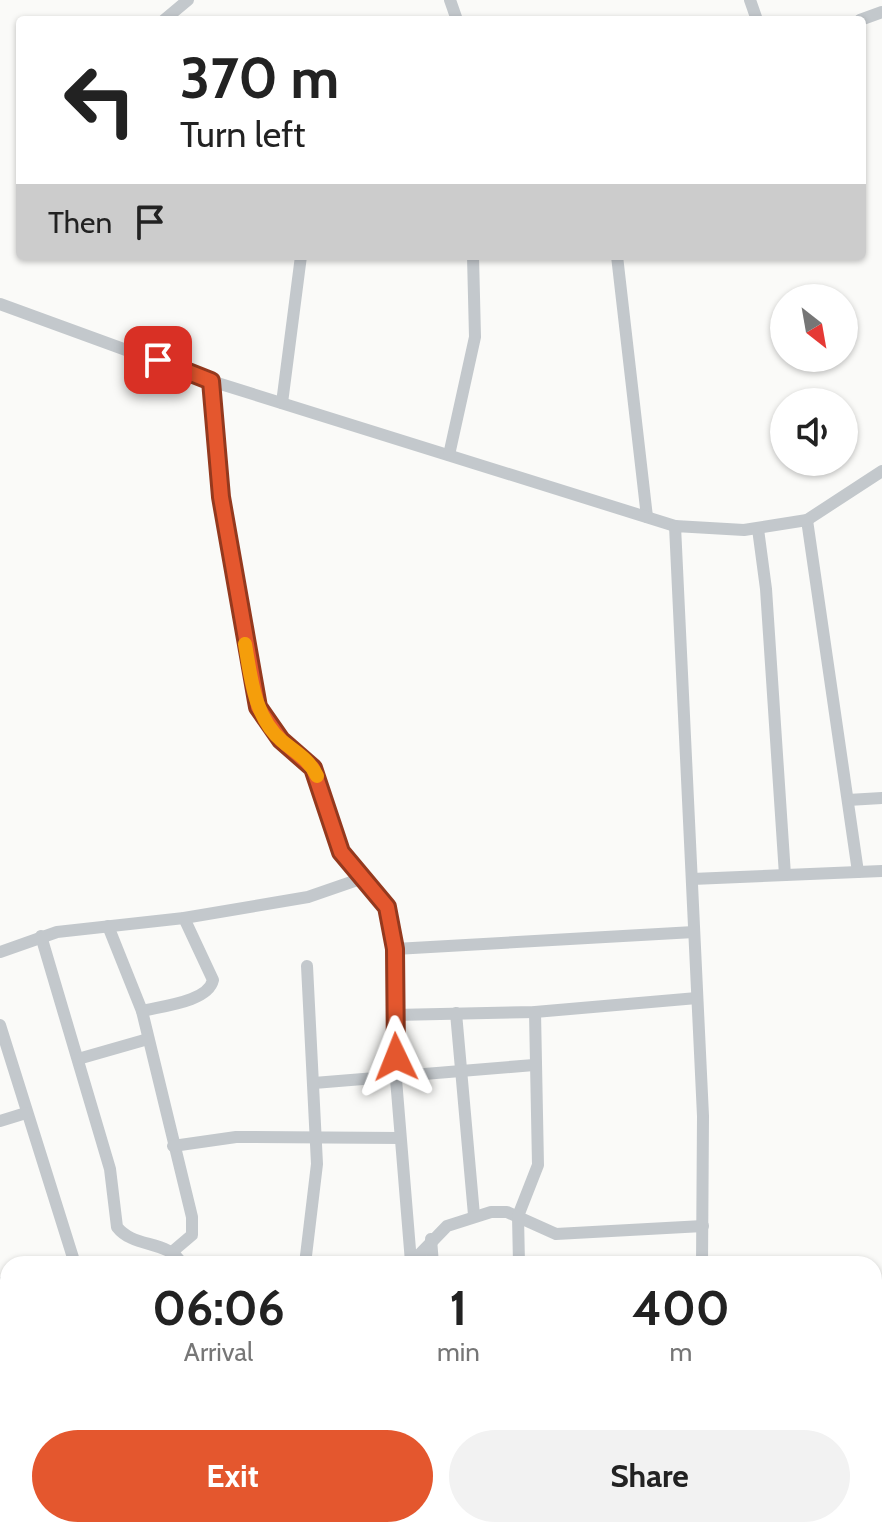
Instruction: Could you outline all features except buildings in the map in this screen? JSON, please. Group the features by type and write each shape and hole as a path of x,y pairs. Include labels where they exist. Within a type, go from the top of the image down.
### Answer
{"street":[{"path":"169,16 188,0"},
{"path":"282,403 300,260"},
{"path":"449,455 475,337 473,260"},
{"path":"617,260 647,517"},
{"path":"0,304 211,381 675,526 758,529 807,520 882,471"},
{"path":"211,381 221,497 258,707 281,740 313,768 341,852 387,907 395,949 396,1079 407,1256"},
{"path":"807,520 858,872"},
{"path":"675,526 703,1116 702,1256"},
{"path":"758,529 766,589 785,875"},
{"path":"848,800 882,798"},
{"path":"692,879 882,871"},
{"path":"0,952 41,936 184,918 308,897 363,878"},
{"path":"142,1011 204,994 212,987 213,980 184,918"},
{"path":"108,926 142,1011 194,1227 187,1241 172,1252"},
{"path":"395,949 694,932"},
{"path":"41,936 110,1169 117,1227 132,1240 172,1252 175,1256"},
{"path":"306,1256 317,1164 307,966"},
{"path":"394,1015 535,1012 697,998"},
{"path":"519,1256 518,1216 537,1176 535,1012"},
{"path":"456,1013 474,1215"},
{"path":"0,1025 72,1256"},
{"path":"78,1059 148,1039"},
{"path":"314,1083 396,1079 534,1065"},
{"path":"0,1121 26,1113"},
{"path":"173,1146 236,1137 400,1138"},
{"path":"414,1256 447,1226 474,1215 507,1212 556,1234 703,1226"},
{"path":"431,1239 432,1256"}],"slow traffic":[{"path":"245,644 258,707 268,726 300,754 317,776"}],"route":[{"path":"158,360 211,381 221,497 251,682 258,707 268,726 300,754 319,779 341,852 387,907 395,949 396,1057"}]}
